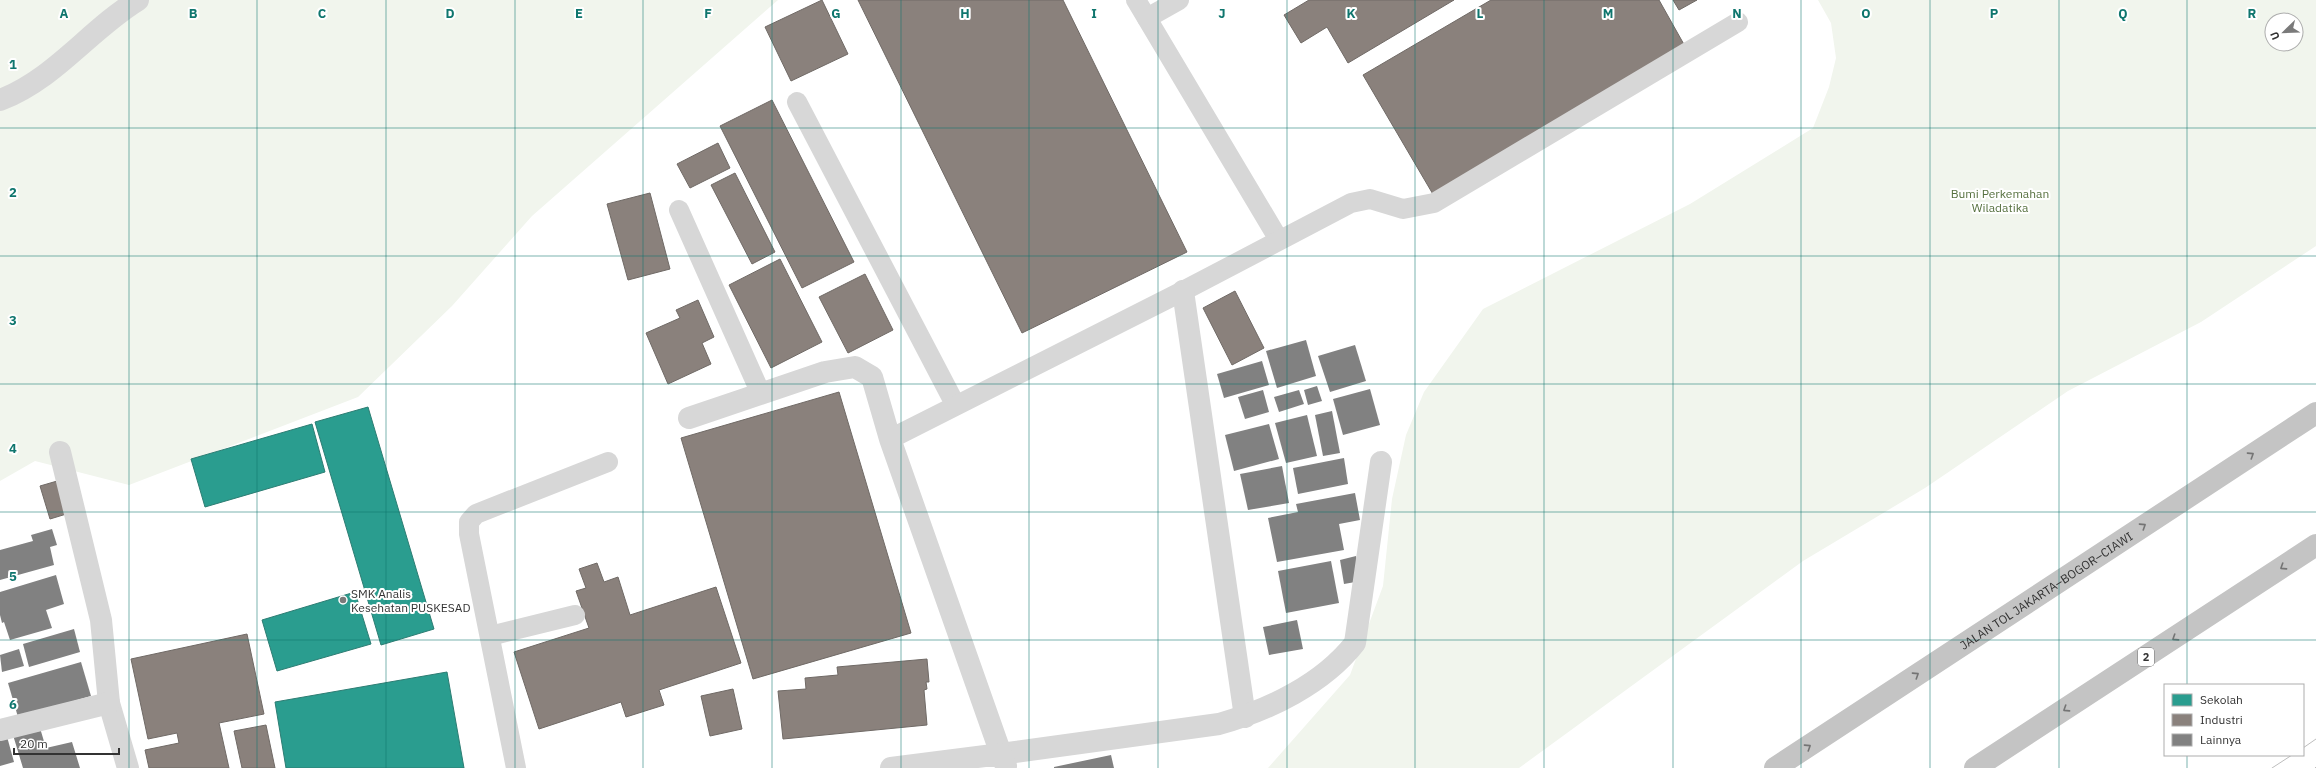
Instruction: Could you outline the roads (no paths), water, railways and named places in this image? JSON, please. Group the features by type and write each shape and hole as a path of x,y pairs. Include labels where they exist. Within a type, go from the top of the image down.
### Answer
{"highway":[{"name":"JALAN TOL JAKARTA–BOGOR–CIAWI","path":"1775,768 2316,413"},
{"name":"2","path":"1975,768 2316,545"}],"street":[{"path":"0,100 33,85 60,64 96,31 138,0"},
{"path":"1183,291 1245,717"},
{"path":"689,418 826,372 855,367 872,377 890,438 1004,761"},
{"path":"60,452 101,620 109,703 128,768"},
{"path":"890,768 1004,761 1219,724 1245,717 1293,694 1343,658 1355,643 1381,462"},
{"path":"0,730 109,703"}],"lane":[{"path":"1136,0 1279,240"},
{"path":"1147,18 1179,0"},
{"path":"890,438 1183,291 1351,203 1370,199 1403,209 1434,203 1738,22"},
{"path":"796,102 956,404"},
{"path":"679,210 761,394"},
{"path":"516,768 505,723 490,636 469,534 469,522 476,514 608,462"},
{"path":"490,636 575,615"}],"tram line":[{"path":"2304,747 2316,739"},
{"path":"2272,768 2290,756"}],"place":[{"name":"SMK Analis Kesehatan PUSKESAD","path":"343,600"}],"park label":[{"name":"Bumi Perkemahan Wiladatika","path":"2000,200"}]}
